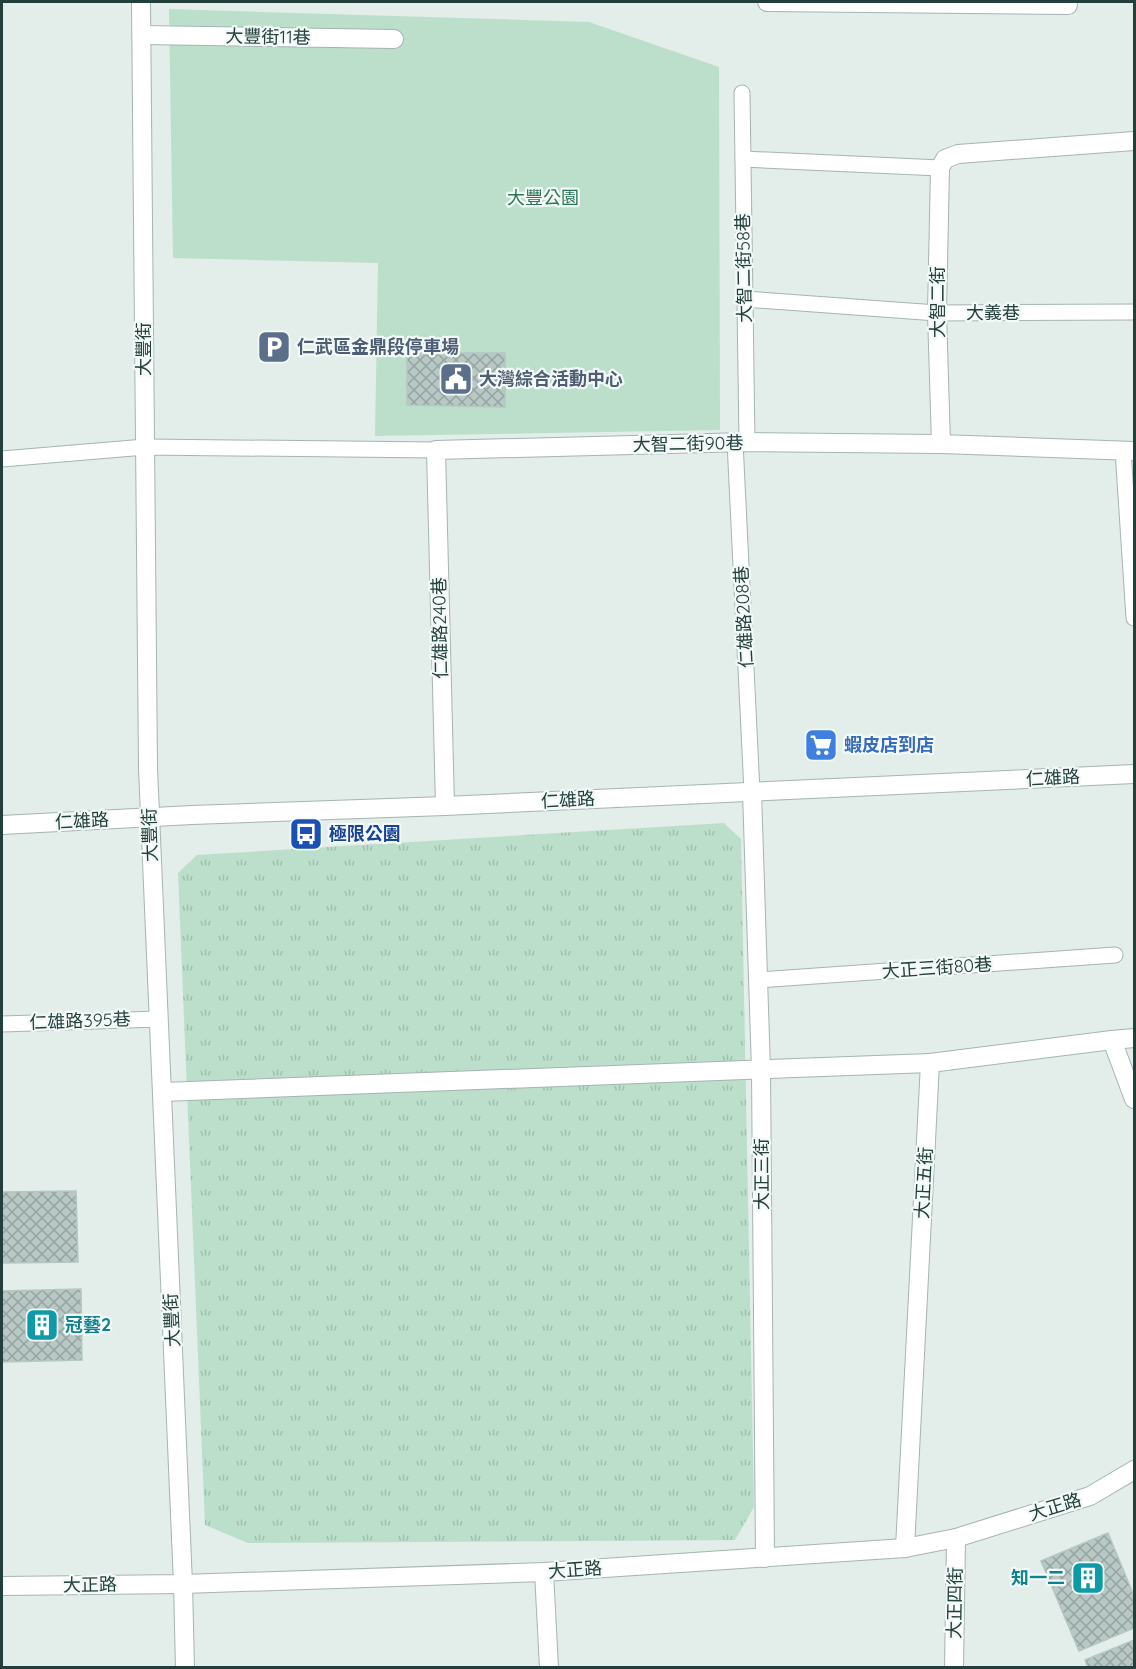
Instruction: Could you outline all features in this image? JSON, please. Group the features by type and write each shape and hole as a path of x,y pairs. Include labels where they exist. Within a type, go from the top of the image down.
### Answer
{"street":[{"name":"大豐街","path":"141,2 148,768 185,1668"},
{"path":"767,2 1068,5"},
{"name":"大豐街11巷","path":"142,35 394,39"},
{"path":"940,168 945,159 958,154 1134,141"},
{"name":"大智二街","path":"940,168 937,313 941,444"},
{"name":"大智二街90巷","path":"436,450 741,442 941,444"},
{"path":"941,444 1129,451"},
{"name":"仁雄路240巷","path":"436,450 445,806"},
{"name":"仁雄路","path":"2,825 1134,774"},
{"name":"大正三街","path":"752,792 761,1070 765,1558"},
{"path":"162,1092 930,1064 1134,1038"},
{"path":"1112,1040 1134,1099"},
{"name":"大正五街","path":"905,1548 930,1064"},
{"name":"大正路","path":"2,1586 183,1584 544,1572 905,1548 956,1538 1090,1496 1134,1470"},
{"name":"大正四街","path":"954,1668 956,1538"},
{"path":"544,1572 549,1668"}],"lane":[{"name":"大智二街58巷","path":"741,442 745,299 742,93"},
{"path":"743,159 940,168"},
{"name":"大義巷","path":"745,299 937,313 1134,312"},
{"name":"仁雄路208巷","path":"741,442 752,792"},
{"path":"2,459 145,447 436,450"},
{"path":"1129,451 1134,618"},
{"name":"大正三街80巷","path":"758,980 1115,955"},
{"name":"仁雄路395巷","path":"2,1024 159,1018"}],"green space":[{"name":"大豐公園","path":"169,9 589,22 719,67 720,430 375,436 378,263 173,258"},
{"path":"724,823 741,839 754,1507 735,1540 248,1543 205,1525 178,873 197,855"}],"building":[{"name":"大灣綜合活動中心","path":"407,341 455,342 455,353 505,353 505,407 407,405"},
{"name":"冠藝2","path":"76,1191 78,1262 2,1263 2,1192"},
{"name":"冠藝2","path":"81,1289 82,1360 2,1362 2,1291"},
{"name":"知一二","path":"1108,1533 1134,1596 1134,1628 1079,1651 1041,1561"},
{"path":"1134,1640 1134,1668 1088,1668 1085,1660"}],"place":[{"name":"仁武區金鼎段停車場","path":"274,347"},
{"name":"大灣綜合活動中心","path":"456,379"},
{"name":"蝦皮店到店","path":"821,745"},
{"name":"極限公園","path":"306,834"},
{"name":"冠藝2","path":"42,1325"},
{"name":"知一二","path":"1088,1578"}]}
